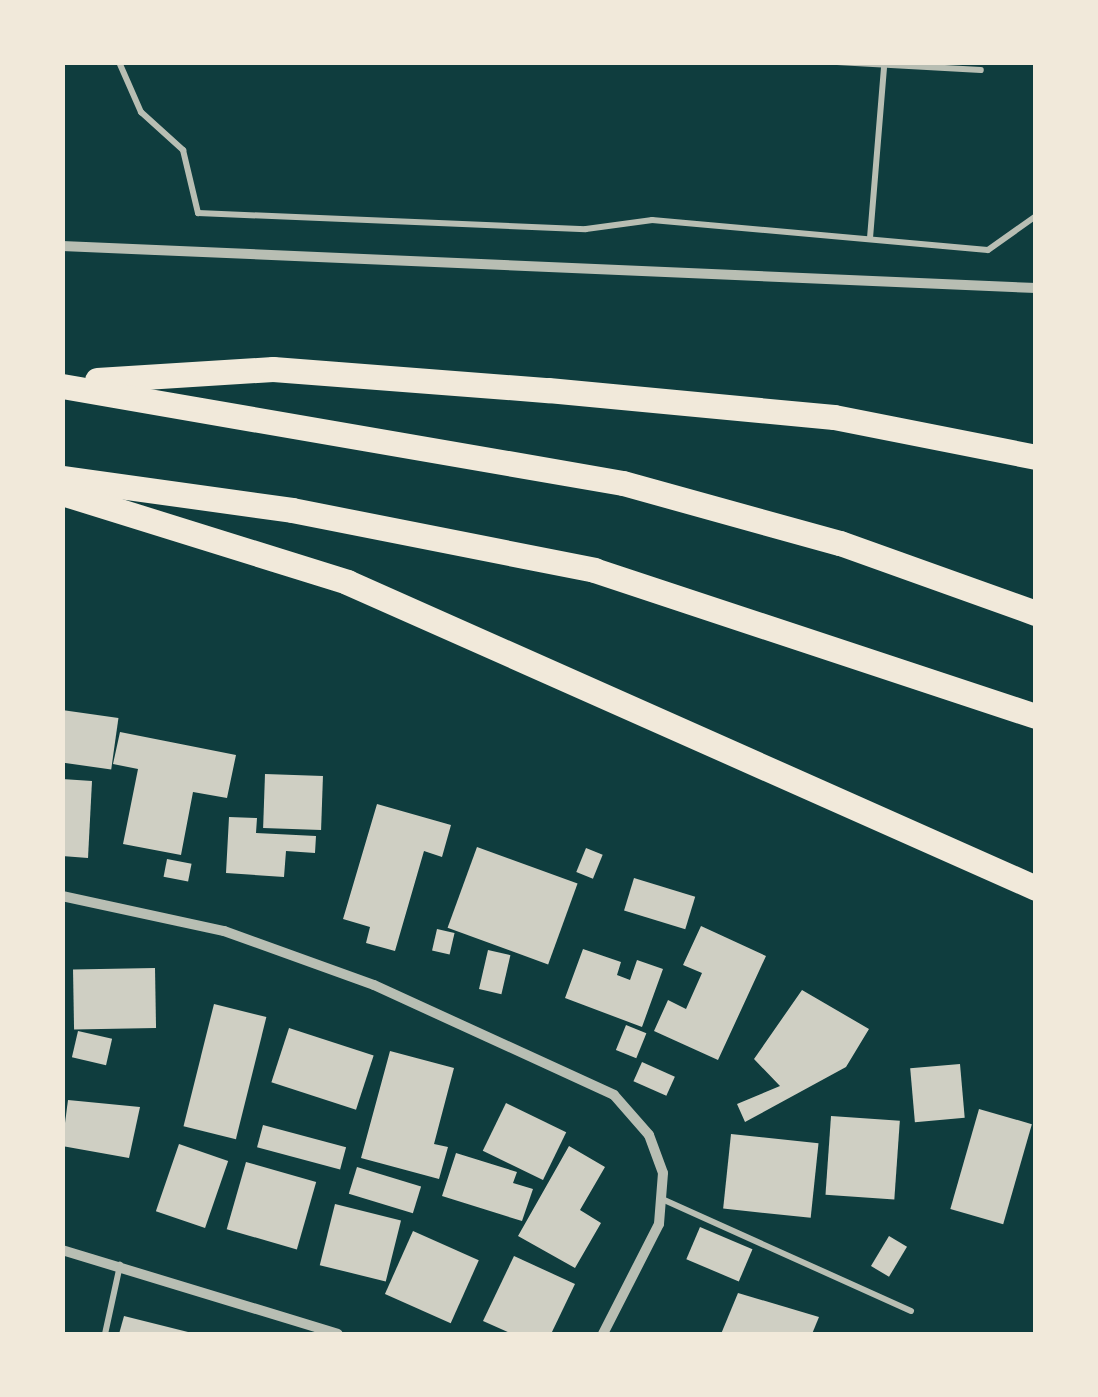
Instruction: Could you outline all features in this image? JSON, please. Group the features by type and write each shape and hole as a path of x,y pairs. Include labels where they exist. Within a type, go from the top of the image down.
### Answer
{"highway":[{"path":"62,384 273,369 834,417 1036,457"},
{"path":"62,384 623,483 840,543 1036,613"},
{"path":"62,478 292,510 594,570 1036,716"},
{"path":"62,493 348,582 1036,888"}],"street":[{"path":"62,246 1036,288"},
{"path":"62,896 242,938 374,985 614,1095 648,1136 661,1199 659,1224 604,1334"},
{"path":"62,1250 120,1264 338,1334"}],"lane":[{"path":"119,62 141,112 182,150 198,213 586,229 652,220 988,250 1036,216"},
{"path":"837,62 884,68 981,70"},
{"path":"870,238 884,68"},
{"path":"661,1199 911,1311"},
{"path":"104,1334 120,1264"}],"building":[{"path":"62,710 118,718 111,769 62,763"},
{"path":"120,732 236,755 227,798 193,792 181,855 123,844 138,769 113,764"},
{"path":"265,774 323,776 321,830 263,828"},
{"path":"62,779 92,781 88,858 62,856"},
{"path":"377,804 451,825 442,857 424,851 395,951 366,943 370,927 343,919"},
{"path":"229,817 257,818 256,833 316,836 315,853 286,851 284,877 226,873"},
{"path":"477,847 578,884 548,964 448,928"},
{"path":"586,848 603,855 593,879 576,872"},
{"path":"167,859 192,864 188,881 164,877"},
{"path":"634,878 695,897 685,929 624,911"},
{"path":"701,926 766,956 718,1060 654,1031 668,1000 686,1009 702,973 683,965"},
{"path":"437,929 455,933 450,954 432,950"},
{"path":"583,949 621,962 617,975 630,980 637,960 663,969 642,1027 565,998"},
{"path":"488,950 510,955 501,994 479,989"},
{"path":"155,968 156,1028 74,1029 73,969"},
{"path":"802,990 869,1029 846,1067 745,1122 737,1104 780,1086 754,1059"},
{"path":"214,1004 266,1017 236,1139 184,1126"},
{"path":"626,1025 646,1033 636,1058 616,1050"},
{"path":"289,1028 374,1056 356,1110 271,1082"},
{"path":"78,1031 112,1039 106,1065 72,1057"},
{"path":"390,1051 454,1068 434,1144 448,1147 439,1179 361,1158"},
{"path":"642,1062 675,1077 666,1096 633,1081"},
{"path":"960,1064 965,1118 915,1122 910,1068"},
{"path":"68,1100 140,1107 129,1158 62,1146"},
{"path":"506,1103 566,1132 543,1180 483,1151"},
{"path":"979,1109 1032,1124 1003,1224 950,1209"},
{"path":"831,1116 900,1121 894,1200 825,1195"},
{"path":"263,1125 346,1147 340,1169 257,1147"},
{"path":"731,1134 819,1143 811,1218 723,1209"},
{"path":"179,1144 228,1161 205,1228 156,1211"},
{"path":"569,1146 605,1167 580,1210 601,1223 575,1268 518,1236"},
{"path":"456,1153 517,1172 513,1183 533,1189 522,1221 442,1196"},
{"path":"246,1162 316,1182 297,1249 227,1229"},
{"path":"357,1167 421,1187 413,1213 349,1194"},
{"path":"335,1204 401,1220 386,1282 320,1265"},
{"path":"700,1227 752,1249 739,1281 686,1259"},
{"path":"413,1231 479,1260 451,1323 385,1294"},
{"path":"889,1236 907,1247 889,1277 871,1266"},
{"path":"514,1256 575,1284 551,1334 512,1334 483,1321"},
{"path":"738,1293 819,1317 812,1334 721,1334"},
{"path":"124,1316 192,1333 192,1334 119,1334"}]}
